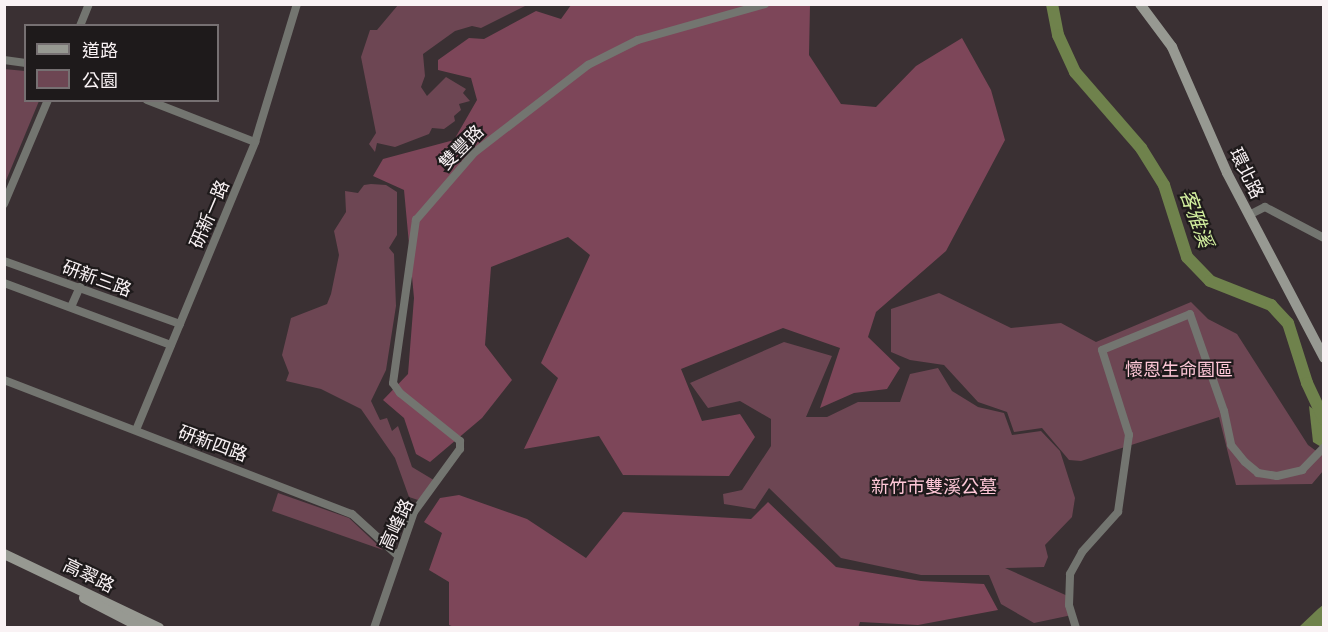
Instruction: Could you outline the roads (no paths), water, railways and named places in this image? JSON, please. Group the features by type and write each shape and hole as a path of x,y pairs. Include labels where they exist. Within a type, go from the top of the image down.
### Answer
{"street":[{"path":"81,24 89,4"},
{"name":"研新一路","path":"136,430 255,142 297,4"},
{"name":"雙豐路","path":"460,441 400,393 393,383 416,220 475,152 588,65 638,40 765,4"},
{"name":"環北路","path":"1140,4 1172,47 1249,215 1323,358"},
{"path":"4,60 24,63"},
{"path":"4,204 47,102"},
{"path":"152,102 255,142"},
{"path":"1249,215 1265,207 1323,238"},
{"name":"研新三路","path":"4,261 180,324"},
{"name":"研新三路","path":"4,283 171,345"},
{"path":"71,307 80,287"},
{"path":"1076,627 1069,605 1070,574 1082,552 1118,512 1129,435 1102,350 1190,314 1234,451 1258,472 1277,476 1302,470 1323,447"},
{"name":"研新四路","path":"4,380 352,514 397,555"},
{"name":"高峰路","path":"374,627 397,555 414,512 446,471 460,449 460,441"},
{"name":"高翠路","path":"4,554 159,627"},
{"name":"高翠路","path":"4,561 142,627"}],"waterway":[{"name":"客雅溪","path":"1052,4 1058,35 1075,72 1141,148 1164,185 1187,257 1210,281 1271,305 1288,323 1307,383 1324,419"}],"park label":[{"name":"懷恩生命園區","path":"1179,369"},
{"name":"新竹市雙溪公墓","path":"934,486"}]}
